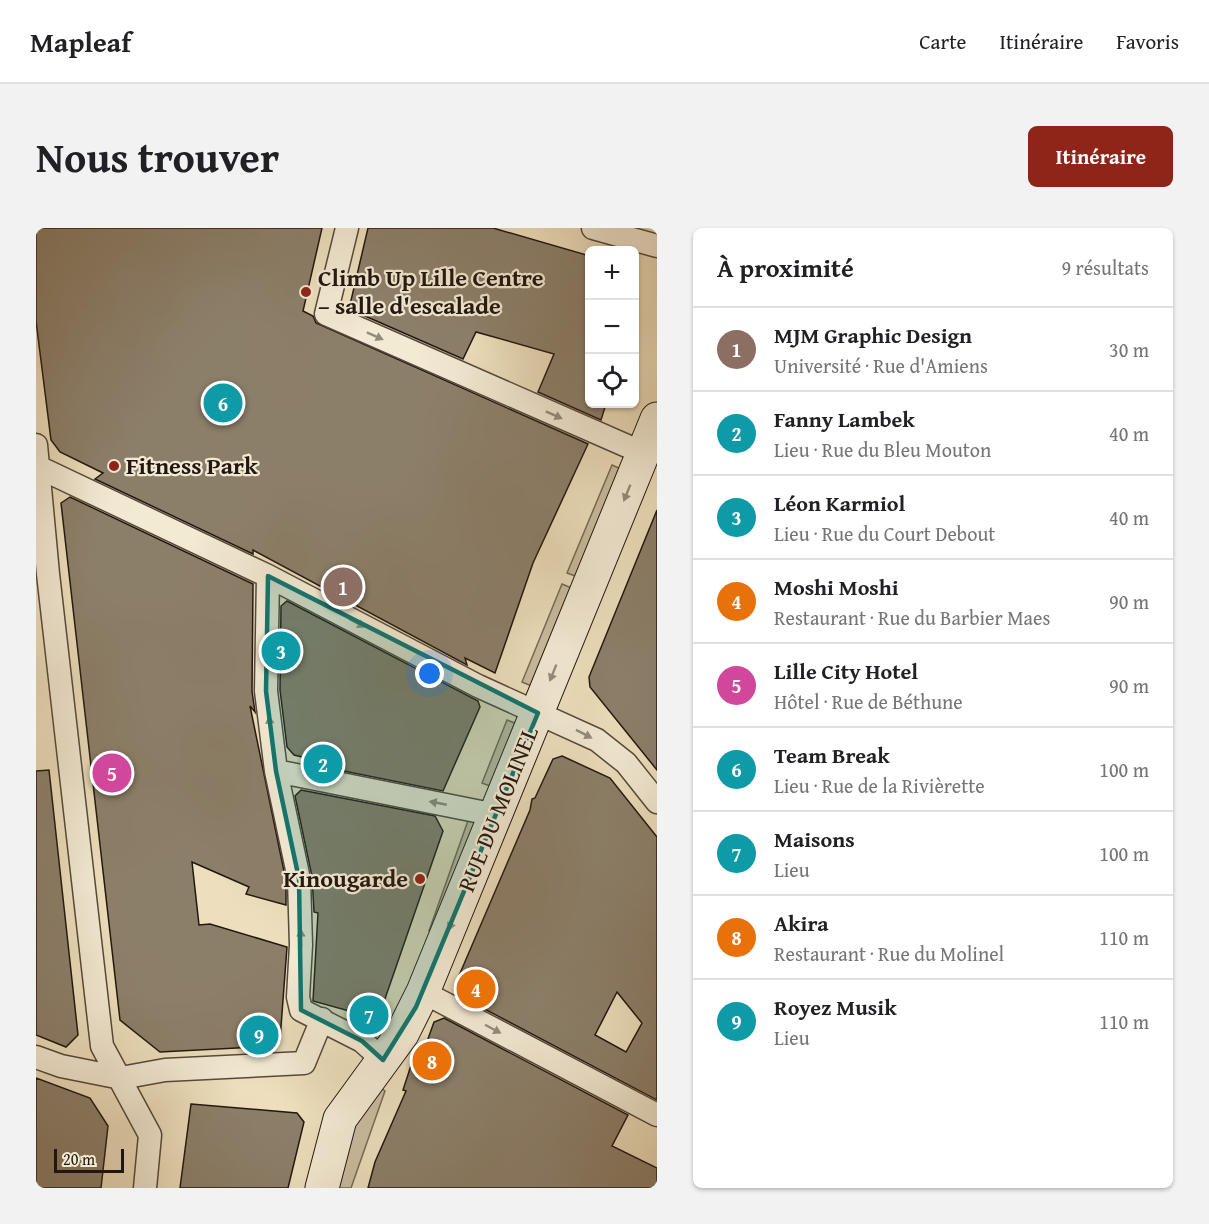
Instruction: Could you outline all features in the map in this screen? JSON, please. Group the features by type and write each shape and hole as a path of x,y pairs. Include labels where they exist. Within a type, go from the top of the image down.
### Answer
{"street":[{"path":"347,228 326,314 643,453"},
{"path":"593,228 657,246"},
{"name":"RUE DU MOLINEL","path":"322,1188 340,1119 409,1023 423,992 496,815 523,706 657,419"},
{"path":"37,459 478,686 561,722 614,752 657,802"},
{"path":"37,459 102,1046 150,1135 145,1188"},
{"path":"268,576 266,691 276,771 299,879 301,945 298,997 301,1010 362,1041 383,1060"},
{"path":"276,771 496,815"},
{"path":"423,992 657,1115"},
{"path":"36,1057 61,1066 121,1078 165,1070 303,1064 322,1019"}],"highlighted area":[{"path":"268,576 538,713 416,1007 383,1060 362,1041 301,1010 299,879 276,771 266,691"}],"shaded area":[{"path":"612,465 623,470 578,577 567,573"},
{"path":"562,584 574,589 534,687 522,682"},
{"path":"507,720 520,725 495,788 482,783"},
{"path":"470,815 482,820 435,934 429,931"},
{"path":"375,1083 385,1091 351,1188 334,1188 349,1129"}],"building":[{"path":"36,228 322,228 303,311 313,316 316,323 588,444 533,563 495,673 465,658 467,665 253,550 253,554 95,479 103,473 60,452 51,440 36,321"},
{"path":"368,228 493,228 585,255 585,408 605,408 601,420 538,392 554,354 476,332 463,359 349,309"},
{"path":"70,497 253,584 252,691 255,712 250,706 286,881 286,905 246,894 249,887 192,862 199,925 210,924 287,947 280,1040 274,1046 160,1052 120,1020 61,503"},
{"path":"657,510 657,770 590,687 589,677"},
{"path":"287,601 478,701 480,707 443,791 324,767 328,763 294,755 287,747 280,690 281,606"},
{"path":"562,756 610,778 657,837 657,1100 458,995 455,985 530,810 532,799 535,798 553,759","holes":["617,992 642,1023 626,1052 595,1035"]},
{"path":"49,770 78,1035 66,1047 36,1035 36,771"},
{"path":"301,790 435,816 443,831 378,1019 313,1001 318,913 314,912 312,876 295,796"},
{"path":"444,1018 628,1115 612,1146 657,1168 657,1188 368,1188 375,1162 406,1091 403,1090 417,1047 424,1050 434,1022"},
{"path":"36,1078 90,1098 108,1126 101,1188 36,1188"},
{"path":"191,1104 297,1113 304,1122 288,1188 180,1188"}],"place":[{"name":"Climb Up Lille Centre – salle d'escalade","path":"306,292"},
{"name":"Team Break","path":"223,403"},
{"name":"Fitness Park","path":"114,466"},
{"name":"MJM Graphic Design","path":"343,587"},
{"name":"Léon Karmiol","path":"281,651"},
{"name":"Fanny Lambek","path":"323,764"},
{"name":"Lille City Hotel","path":"112,773"},
{"name":"Kinougarde","path":"420,879"},
{"name":"Moshi Moshi","path":"476,989"},
{"name":"Maisons","path":"369,1015"},
{"name":"Royez Musik","path":"259,1035"},
{"name":"Akira","path":"432,1061"}]}
